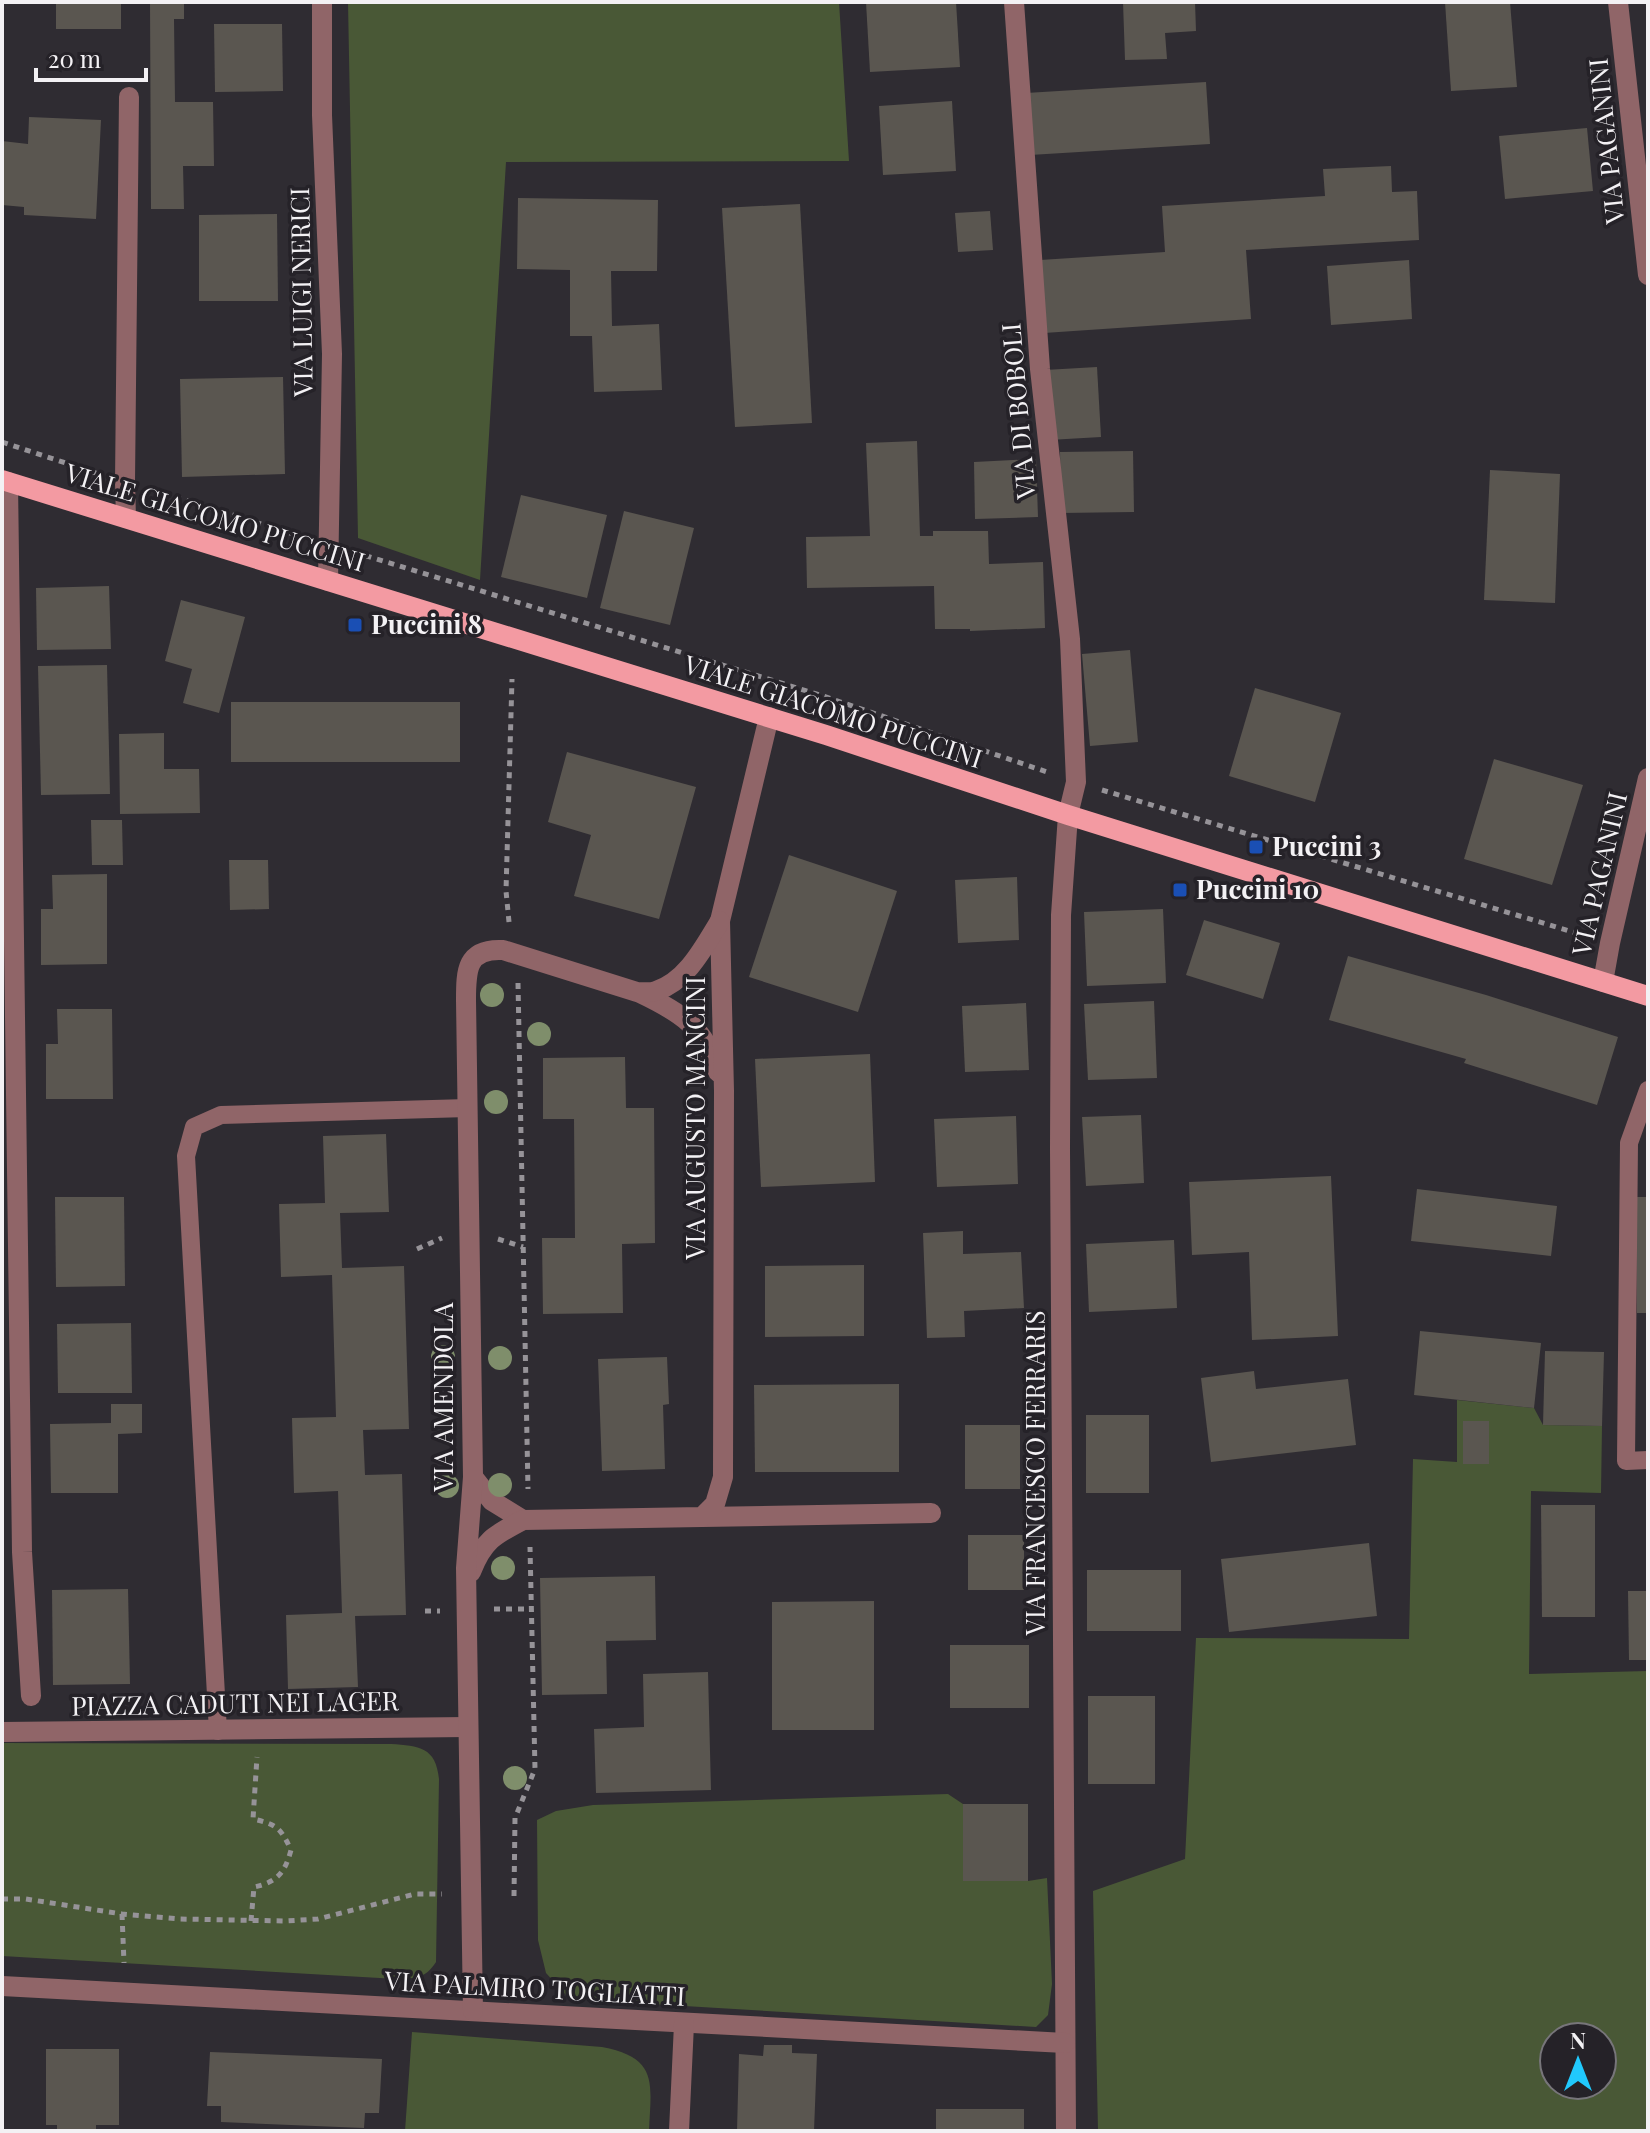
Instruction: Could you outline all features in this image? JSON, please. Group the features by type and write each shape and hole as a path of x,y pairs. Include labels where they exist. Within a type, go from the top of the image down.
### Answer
{"main road":[{"name":"VIALE GIACOMO PUCCINI","path":"5,481 769,717 1068,815 1648,996"}],"street":[{"name":"VIA LUIGI NERICI","path":"322,2 322,115 332,354 328,581"},
{"name":"VIA DI BOBOLI","path":"1014,2 1040,369 1070,639 1076,782 1068,815"},
{"name":"VIA PAGANINI","path":"1618,2 1648,275"},
{"path":"126,518 129,97"},
{"path":"5,481 22,1552 31,1696"},
{"name":"VIA AUGUSTO MANCINI","path":"702,1517 715,1504 723,1477 724,1091 720,921 769,717"},
{"name":"VIA PAGANINI","path":"1603,982 1648,778"},
{"name":"VIA FRANCESCO FERRARIS","path":"1066,2131 1061,915 1068,815"},
{"path":"637,992 655,992 678,979 699,956 720,921"},
{"name":"VIA AMENDOLA","path":"473,2011 466,1583 473,1477 468,965 475,956 490,949 503,950 637,992 665,1005 699,1031 712,1051 724,1091"},
{"path":"473,1477 492,1501 523,1520"},
{"path":"466,1583 479,1551 500,1532 523,1520 931,1513"},
{"name":"PIAZZA CADUTI NEI LAGER","path":"2,1732 468,1727"},
{"name":"VIA PALMIRO TOGLIATTI","path":"2,1986 1065,2043"},
{"path":"679,2131 684,2024"}],"lane":[{"path":"1648,1090 1629,1143 1626,1461 1648,1460"},
{"path":"218,1731 186,1156 194,1127 221,1115 468,1108"}],"path":[{"path":"2,442 820,695 1076,782 1610,943"},
{"path":"510,932 506,891 512,679"},
{"path":"518,988 528,1499"},
{"path":"514,1896 515,1818 535,1769 530,1546"},
{"path":"251,1921 254,1887 267,1884 279,1876 287,1865 291,1850 284,1834 272,1823 253,1819 259,1730"},
{"path":"2,1899 26,1899 122,1914 251,1921 318,1919 415,1894 442,1894"},
{"path":"122,1914 124,1963"}],"green space":[{"path":"348,2 839,2 849,161 506,162 480,580 358,538"},
{"path":"1457,1400 1534,1408 1543,1425 1602,1426 1601,1493 1531,1491 1529,1674 1648,1671 1648,2131 1098,2131 1093,1891 1185,1859 1196,1638 1409,1639 1413,1459 1457,1462"},
{"path":"2,1743 391,1744 424,1750 434,1760 439,1779 436,1962 420,1976 397,1979 2,1956"},
{"path":"948,1794 963,1804 964,1881 1047,1878 1052,1984 1048,2015 1036,2027 634,2003 566,1995 546,1973 538,1940 537,1820 556,1811 593,1805"},
{"path":"412,2032 602,2047 620,2052 634,2058 648,2075 651,2099 649,2131 405,2131"}],"building":[{"path":"56,2 121,2 121,29 56,29"},
{"path":"150,2 184,2 184,19 174,19 175,102 213,102 214,166 183,166 184,209 151,209"},
{"path":"866,2 956,2 960,67 870,72"},
{"path":"1123,2 1195,2 1196,31 1165,33 1167,59 1125,60"},
{"path":"1445,2 1510,2 1517,87 1451,91"},
{"path":"214,24 282,24 283,91 215,92"},
{"path":"1206,82 1210,144 1030,155 1026,93"},
{"path":"952,101 956,171 883,175 879,106"},
{"path":"29,117 101,120 96,219 24,215 24,207 2,205 2,141 28,144"},
{"path":"1587,128 1593,191 1505,199 1499,136"},
{"path":"1391,166 1392,192 1417,191 1419,240 1246,250 1251,319 1044,333 1040,260 1165,252 1162,206 1325,196 1323,169"},
{"path":"518,198 658,200 657,271 611,271 612,326 659,324 662,390 594,392 592,336 570,336 570,270 517,269"},
{"path":"800,204 812,423 735,427 722,208"},
{"path":"990,211 993,250 958,252 955,213"},
{"path":"277,214 278,301 199,301 199,215"},
{"path":"1409,260 1412,319 1331,325 1327,266"},
{"path":"1097,367 1101,437 1049,440 1045,370"},
{"path":"283,377 285,474 182,477 180,379"},
{"path":"917,441 920,536 933,536 933,531 988,531 989,564 1043,562 1045,628 935,629 934,586 807,588 806,537 870,536 866,443"},
{"path":"1133,451 1134,512 1061,513 1060,452"},
{"path":"1036,459 1038,517 975,519 974,462"},
{"path":"1490,470 1560,474 1555,603 1484,600"},
{"path":"521,495 607,515 587,598 501,577"},
{"path":"624,511 694,528 670,625 600,608"},
{"path":"109,586 111,649 37,650 36,588"},
{"path":"181,600 245,617 219,713 183,703 192,669 165,661"},
{"path":"1130,650 1138,742 1090,746 1082,654"},
{"path":"107,665 110,794 41,795 38,666"},
{"path":"1255,688 1341,713 1315,802 1229,776"},
{"path":"231,702 460,702 460,762 231,762"},
{"path":"164,733 164,769 199,769 200,813 120,814 119,734"},
{"path":"567,752 696,787 659,919 574,896 591,835 548,822"},
{"path":"1494,759 1583,785 1552,885 1464,859"},
{"path":"91,820 122,820 123,865 92,865"},
{"path":"789,855 897,891 858,1012 749,977"},
{"path":"229,860 268,860 269,909 230,910"},
{"path":"107,874 107,964 41,965 41,909 53,909 52,875"},
{"path":"1017,877 1019,940 958,943 955,880"},
{"path":"1163,909 1166,983 1087,986 1084,912"},
{"path":"1204,920 1280,943 1263,999 1186,975"},
{"path":"1348,956 1618,1037 1597,1105 1464,1063 1466,1059 1329,1020"},
{"path":"1154,1001 1157,1078 1088,1080 1084,1004"},
{"path":"1026,1003 1029,1070 965,1072 962,1006"},
{"path":"57,1009 112,1009 113,1099 46,1099 46,1044 58,1044"},
{"path":"870,1054 875,1182 761,1187 755,1059"},
{"path":"625,1057 626,1108 654,1108 655,1243 622,1244 623,1313 543,1314 542,1238 575,1238 574,1119 543,1119 543,1058"},
{"path":"1141,1115 1144,1183 1086,1186 1082,1117"},
{"path":"1016,1116 1018,1184 937,1187 934,1119"},
{"path":"386,1134 389,1212 340,1213 342,1268 404,1266 409,1429 363,1430 365,1475 402,1474 406,1615 355,1616 358,1687 288,1689 286,1615 342,1613 338,1491 294,1493 292,1418 336,1417 332,1275 281,1277 279,1204 325,1203 323,1136"},
{"path":"1331,1176 1338,1336 1252,1340 1249,1252 1192,1255 1189,1182"},
{"path":"1417,1189 1557,1206 1551,1256 1411,1241"},
{"path":"55,1197 124,1197 125,1286 56,1287"},
{"path":"1636,1197 1648,1197 1648,1313 1637,1313"},
{"path":"963,1231 963,1254 1021,1252 1024,1308 964,1311 965,1337 927,1338 923,1233"},
{"path":"1174,1240 1177,1308 1089,1312 1086,1244"},
{"path":"864,1265 864,1336 765,1337 765,1266"},
{"path":"131,1323 132,1393 58,1393 57,1324"},
{"path":"1420,1331 1541,1343 1534,1408 1414,1395"},
{"path":"1545,1351 1604,1352 1602,1426 1543,1425"},
{"path":"667,1357 669,1404 663,1405 665,1469 602,1471 598,1359"},
{"path":"1254,1371 1256,1389 1348,1379 1356,1445 1211,1462 1201,1378"},
{"path":"899,1384 899,1472 755,1472 754,1385"},
{"path":"111,1404 142,1404 142,1433 118,1434 118,1493 51,1493 50,1424 111,1423"},
{"path":"1086,1415 1149,1415 1149,1493 1086,1493"},
{"path":"1463,1421 1489,1421 1489,1464 1463,1464"},
{"path":"965,1425 1020,1425 1020,1489 965,1489"},
{"path":"1541,1505 1595,1505 1595,1617 1542,1617"},
{"path":"968,1535 1024,1535 1024,1590 968,1590"},
{"path":"1369,1543 1377,1616 1229,1632 1221,1559"},
{"path":"1087,1570 1181,1570 1181,1631 1087,1631"},
{"path":"655,1576 656,1640 606,1641 607,1694 542,1695 540,1578"},
{"path":"128,1589 130,1684 53,1685 52,1590"},
{"path":"1628,1591 1648,1591 1648,1660 1629,1660"},
{"path":"874,1601 874,1730 772,1730 772,1602"},
{"path":"950,1645 1029,1645 1029,1708 950,1708"},
{"path":"708,1672 711,1790 596,1793 594,1729 644,1727 643,1674"},
{"path":"1088,1696 1155,1696 1155,1784 1088,1784"},
{"path":"963,1804 1028,1804 1028,1881 963,1881"},
{"path":"764,2045 792,2045 792,2053 817,2054 814,2131 737,2131 739,2054 763,2056"},
{"path":"46,2049 119,2049 119,2125 96,2125 96,2131 57,2131 57,2125 46,2125"},
{"path":"210,2052 382,2059 379,2113 365,2113 364,2128 221,2122 221,2106 207,2106"},
{"path":"936,2109 1024,2109 1024,2131 936,2131"}],"place":[{"name":"Puccini 8","path":"355,625"},
{"name":"Puccini 3","path":"1256,847"},
{"name":"Puccini 10","path":"1180,890"}]}
